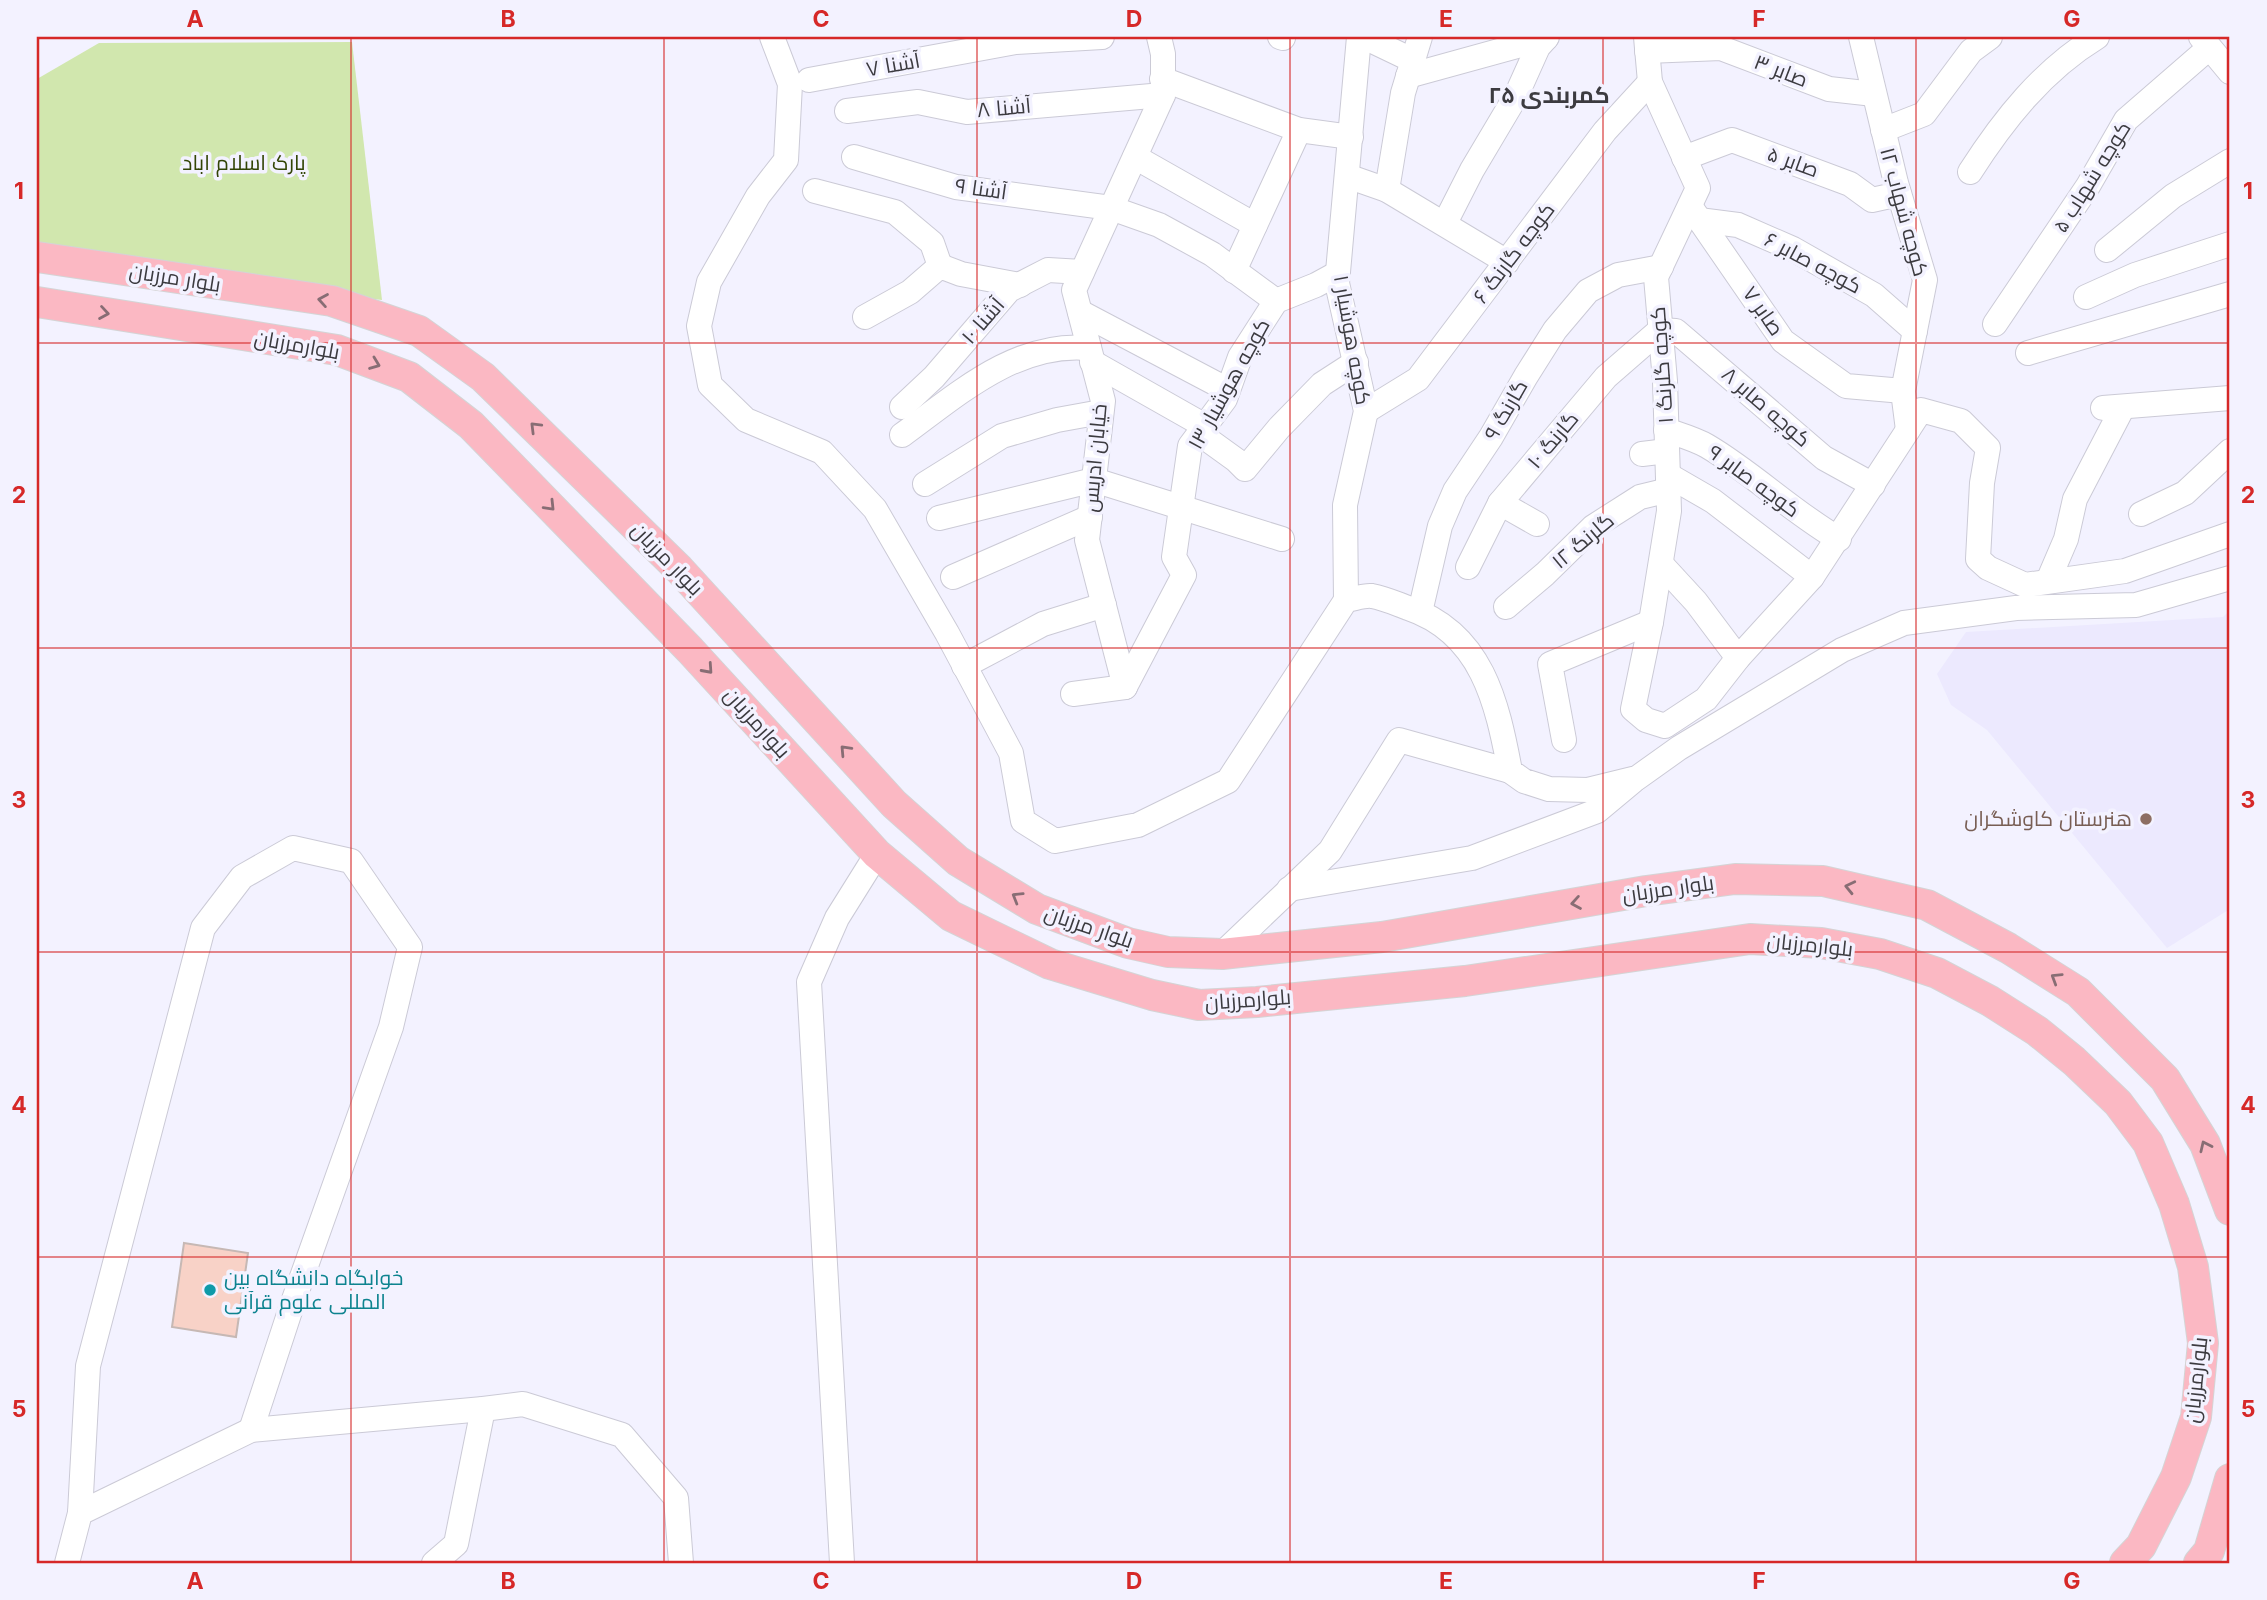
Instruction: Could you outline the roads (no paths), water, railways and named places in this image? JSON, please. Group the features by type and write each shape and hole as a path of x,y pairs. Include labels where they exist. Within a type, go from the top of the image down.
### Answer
{"main road":[{"name":"بلوار مرزبان","path":"37,257 332,301 419,331 484,377 680,569 894,804 958,861 1037,909 1128,943 1168,951 1222,954 1382,937 1646,891 1735,879 1823,881 1927,905 2008,948 2078,992 2165,1079 2204,1144 2230,1210"},
{"name":"بلوارمرزبان","path":"37,302 337,350 409,377 480,435 690,650 877,854 951,916 1050,964 1152,995 1199,1005 1257,1002 1465,981 1750,939 1821,943 1880,954 1937,973 1990,1001 2037,1031 2074,1061 2118,1103 2148,1143 2174,1204 2193,1267 2203,1343 2196,1417 2176,1477 2141,1546 2125,1563"},
{"path":"2199,1563 2209,1550 2230,1479"}],"street":[{"path":"772,37 790,84 786,160 758,196 709,282 699,326 710,385 746,420 822,452 875,509 1011,753 1023,821 1055,841 1138,825 1228,781 1346,600 1371,596 1420,612 1440,622 1471,651 1499,714 1510,771"},
{"name":"آشنا ۷","path":"809,80 1016,42 1102,37"},
{"name":"خیابان ادریس","path":"1125,687 1087,540 1102,401 1074,290 1135,157 1162,87 1163,54 1159,37"},
{"name":"کوچه هوشیار ۱","path":"1346,600 1345,505 1366,411 1338,283 1359,37"},
{"path":"1364,37 1413,58 1546,37"},
{"path":"1445,223 1472,170 1516,96 1538,47 1546,37"},
{"name":"کوچه شهاب ۱۲","path":"1861,37 1899,194 1925,280 1902,391 1908,430"},
{"path":"1883,130 1924,114 1971,51 1990,37"},
{"path":"1970,172 1995,134 2035,85 2097,37"},
{"path":"2205,42 2230,72"},
{"name":"کوچه شهاب ۵","path":"1995,324 2088,186 2126,120 2205,42"},
{"name":"صابر ۳","path":"1647,44 1720,43 1829,89 1874,94"},
{"name":"کوچه گلرنگ ۱","path":"1647,44 1650,82 1698,188 1695,213 1656,277 1669,512 1633,709 1646,720 1665,726 1706,699 1738,657"},
{"path":"1387,190 1402,93 1413,58"},
{"name":"کوچه گارنگ ۶","path":"1366,411 1418,379 1605,131 1650,82"},
{"path":"1162,87 1299,130 1351,136"},
{"name":"آشنا ۸","path":"847,111 918,102 967,112 1162,87"},
{"path":"1234,271 1299,130"},
{"name":"صابر ۵","path":"1684,158 1732,140 1840,180 1872,200 1899,194"},
{"name":"آشنا ۹","path":"853,157 956,187 1111,208 1159,225 1212,254 1276,301"},
{"path":"1135,157 1255,225"},
{"path":"2107,250 2173,196 2230,161"},
{"path":"1348,176 1387,190 1507,262"},
{"path":"815,191 895,212 932,243 940,266 961,274 1020,285"},
{"name":"کوچه صابر ۶","path":"1695,213 1738,225 1793,249 1874,295 1914,331"},
{"name":"صابر ۷","path":"1695,213 1783,341 1846,386 1902,391"},
{"path":"2086,297 2135,275 2230,244"},
{"path":"865,317 910,292 940,266"},
{"name":"گارنگ ۹","path":"1420,612 1440,526 1455,491 1555,330 1588,291 1618,275 1661,267"},
{"name":"آشنا ۱۰","path":"902,407 934,377 1009,290 1048,270 1082,272"},
{"name":"کوچه هوشیار ۱۳","path":"1125,687 1184,575 1174,558 1190,446 1228,390 1240,357 1276,301 1338,273"},
{"path":"2028,353 2230,294"},
{"path":"1080,312 1228,390"},
{"name":"کوچه صابر ۸","path":"1660,330 1676,331 1824,458 1872,485"},
{"name":"گارنگ ۱۰","path":"1468,567 1500,503 1606,377 1660,330"},
{"name":"آشنا ۱۰","path":"902,435 981,377 1021,358 1066,346 1091,355"},
{"path":"1091,355 1203,430 1245,469 1279,428 1322,384 1356,362"},
{"path":"2048,582 2066,539 2075,499 2113,407 2230,398"},
{"path":"1661,564 1696,601 1738,657 1812,577 1921,410 1961,421 1988,448 1982,483 1978,559 1988,568 2025,585 2125,571 2230,534"},
{"path":"925,484 1002,436 1057,420 1101,412"},
{"path":"1643,454 1667,440"},
{"name":"کوچه صابر ۹","path":"1667,440 1704,444 1763,483 1811,523 1839,538"},
{"path":"2141,514 2185,493 2228,461"},
{"path":"939,518 1094,480 1282,539"},
{"path":"1668,483 1713,501 1812,577"},
{"name":"گلرنگ ۱۲","path":"1506,607 1545,574 1593,527 1668,483"},
{"path":"1500,503 1537,524"},
{"path":"953,577 1090,517"},
{"path":"1289,889 1472,858 1597,811 1679,748 1842,650 1904,623 2016,608 2136,605 2230,578"},
{"path":"964,666 1043,624 1104,605"},
{"path":"1564,740 1550,664 1651,622"},
{"path":"1073,694 1125,687"},
{"path":"1222,954 1330,851 1399,740 1510,771 1524,781 1549,789 1588,790 1637,778"},
{"path":"67,1563 80,1513 88,1366 203,928 242,877 293,848 351,862 410,947 391,1027 292,1305 251,1430"},
{"path":"842,1563 809,982 836,918 877,854"},
{"path":"80,1513 251,1430 523,1404 622,1435 676,1498 681,1563"},
{"path":"434,1563 456,1545 483,1409"}],"place":[{"name":"هنرستان کاوشگران","path":"2146,819"},
{"name":"خوابگاه دانشگاه بین المللی علوم قرآنی","path":"210,1290"}],"district":[{"name":"کمربندی ۲۵","path":"1549,95"}],"park label":[{"name":"پارک اسلام اباد","path":"244,163"}]}
